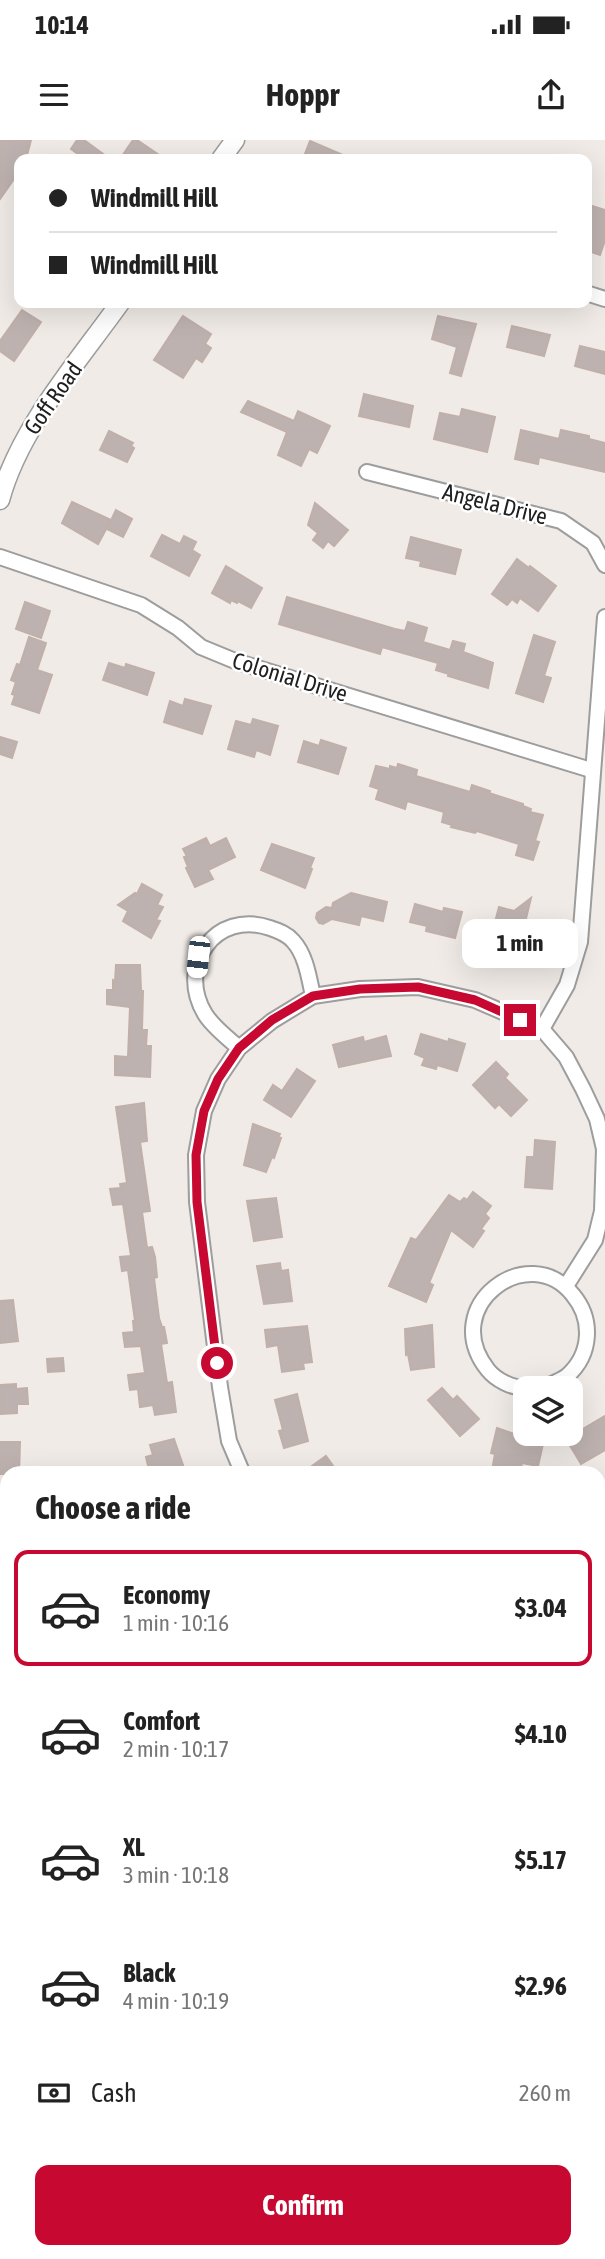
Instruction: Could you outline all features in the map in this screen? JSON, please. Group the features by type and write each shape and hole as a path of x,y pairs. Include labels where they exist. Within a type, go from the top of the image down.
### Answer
{"street":[{"name":"Goff Road","path":"0,500 7,475 23,440 116,308"},
{"name":"Angela Drive","path":"368,472 561,521 593,543 605,565"},
{"name":"Colonial Drive","path":"0,556 141,605 178,628 201,647 235,661 592,771"},
{"path":"542,1029 567,985 580,942 605,617"},
{"path":"239,1048 206,1015 199,1000 196,979 198,957 208,941 219,931 241,924 261,925 281,931 294,942 302,957 313,996"},
{"path":"240,1466 229,1441 220,1387 197,1202 196,1155 204,1111 218,1079 239,1048 272,1020 313,996 360,989 418,987 475,1000 542,1029 566,1058 583,1089 597,1119 604,1149 602,1210 595,1240 566,1286"},
{"path":"513,1386 494,1377 478,1357 472,1331 478,1306 494,1286 517,1275 543,1275 566,1286 582,1306 588,1332 583,1357 567,1376"}],"building":[{"path":"0,140 31,140 27,154 14,154 14,179 0,199"},
{"path":"77,140 84,140 103,154 78,154 71,149"},
{"path":"133,140 137,140 158,154 123,154"},
{"path":"310,141 340,154 305,154"},
{"path":"592,206 605,210 605,240 600,255 592,252"},
{"path":"22,310 41,322 14,361 0,351 0,341"},
{"path":"183,316 211,334 205,344 211,348 202,362 196,358 183,378 154,360"},
{"path":"438,316 476,324 461,376 450,373 457,347 432,339"},
{"path":"512,326 550,335 544,356 507,347"},
{"path":"580,346 605,352 605,374 575,366"},
{"path":"364,394 413,406 409,427 359,416"},
{"path":"248,401 294,421 298,411 330,426 317,453 309,449 301,466 278,455 287,432 241,412"},
{"path":"462,409 495,417 487,452 434,439 440,413 460,417"},
{"path":"521,430 559,439 561,430 589,436 589,439 605,443 605,472 539,457 538,464 515,459"},
{"path":"109,431 133,443 131,446 134,448 127,462 100,450"},
{"path":"72,502 111,520 98,544 62,523"},
{"path":"315,503 348,530 334,546 328,541 323,548 313,540 318,533 308,525"},
{"path":"116,510 132,519 123,537 107,529"},
{"path":"162,535 180,544 184,536 196,542 192,550 200,555 189,576 151,556"},
{"path":"411,537 461,550 455,574 420,566 421,561 406,558"},
{"path":"517,559 556,586 538,611 520,598 517,603 512,599 507,605 492,594"},
{"path":"226,566 262,588 251,608 238,601 237,603 231,600 230,603 212,593"},
{"path":"287,597 395,629 405,631 408,622 427,628 423,642 450,650 453,641 465,644 463,652 493,663 488,688 436,670 438,663 382,647 380,654 279,624"},
{"path":"25,602 50,611 41,638 16,629"},
{"path":"534,635 555,642 544,676 551,678 543,702 516,693"},
{"path":"29,637 46,643 37,670 52,675 39,713 12,704 16,682 11,680 17,664 20,665"},
{"path":"109,663 125,668 126,664 154,673 147,695 103,680"},
{"path":"185,699 211,706 202,734 164,722 170,701 183,706"},
{"path":"253,719 278,726 270,755 256,750 254,757 228,749 236,721 251,725"},
{"path":"0,737 17,742 12,758 0,754"},
{"path":"321,740 346,748 338,774 298,762 304,741 319,746"},
{"path":"398,764 417,770 416,776 470,792 472,785 523,804 531,809 530,812 543,815 535,841 539,842 533,860 516,855 519,844 477,831 475,833 451,827 452,825 442,822 444,812 407,801 405,809 376,799 379,789 370,786 376,766 390,769 390,766 397,768"},
{"path":"206,838 210,846 226,838 235,857 208,870 213,879 195,887 186,868 188,867 184,857 187,856 183,849"},
{"path":"272,844 314,858 305,888 261,870"},
{"path":"142,884 162,895 157,905 163,907 156,920 160,921 151,938 123,921 128,911 118,905 137,894"},
{"path":"351,893 387,902 383,921 361,916 359,925 332,919 323,924 319,923 317,913 326,907 332,908 333,903"},
{"path":"531,898 522,935 531,937 526,956 481,945 487,920 495,922 499,907 514,911"},
{"path":"415,904 443,912 444,908 462,912 455,938 426,931 427,926 410,922"},
{"path":"116,965 140,965 143,991 142,1030 147,1030 146,1046 151,1046 150,1077 115,1075 115,1056 128,1057 130,1007 107,1004 107,990 113,990"},
{"path":"421,1034 465,1044 457,1071 437,1065 436,1069 422,1065 425,1058 415,1054"},
{"path":"386,1036 391,1056 339,1067 333,1045 363,1037 364,1042"},
{"path":"496,1062 508,1074 505,1078 527,1100 511,1116 499,1104 495,1108 473,1085"},
{"path":"297,1069 315,1081 291,1117 264,1100 273,1085 282,1091"},
{"path":"144,1103 147,1141 140,1142 150,1211 142,1212 147,1248 152,1247 155,1257 157,1277 154,1278 159,1318 167,1343 161,1344 167,1383 172,1382 176,1412 155,1415 153,1405 140,1407 138,1389 130,1390 128,1375 145,1373 141,1346 125,1347 123,1333 134,1332 135,1321 128,1270 122,1271 120,1257 131,1256 123,1204 113,1205 110,1189 121,1188 120,1184 127,1183 116,1107"},
{"path":"253,1124 280,1134 274,1158 272,1157 266,1172 244,1165"},
{"path":"535,1140 555,1142 552,1189 525,1187 527,1157 534,1157"},
{"path":"473,1192 491,1206 485,1214 489,1218 481,1229 484,1231 473,1247 451,1230 429,1283 433,1285 426,1302 389,1286 411,1238 416,1240 449,1195 460,1202 464,1198 467,1200"},
{"path":"276,1198 282,1237 254,1241 247,1201"},
{"path":"280,1263 281,1271 288,1270 292,1301 264,1304 257,1266"},
{"path":"13,1300 18,1341 0,1343 0,1301"},
{"path":"432,1325 434,1367 411,1370 408,1354 406,1355 405,1329"},
{"path":"307,1326 312,1362 303,1363 304,1369 282,1372 278,1345 267,1347 265,1330"},
{"path":"63,1358 64,1371 48,1372 47,1359"},
{"path":"16,1384 16,1389 27,1388 28,1404 17,1404 17,1413 0,1414 0,1385"},
{"path":"442,1388 453,1400 457,1396 479,1419 460,1436 428,1400"},
{"path":"297,1394 308,1441 284,1448 279,1431 283,1430 275,1400"},
{"path":"605,1416 605,1450 581,1464 570,1446 583,1446 583,1429"},
{"path":"497,1428 513,1434 513,1446 543,1446 538,1466 522,1463 521,1466 493,1465 495,1454 491,1453"},
{"path":"174,1439 183,1466 148,1466 146,1457 153,1455 150,1445"},
{"path":"0,1442 20,1442 19,1466 0,1466"},
{"path":"326,1456 333,1466 312,1466"}],"route":[{"path":"217,1363 197,1202 196,1155 204,1111 218,1079 239,1048 272,1020 313,996 360,989 418,987 475,1000 520,1020"}]}
